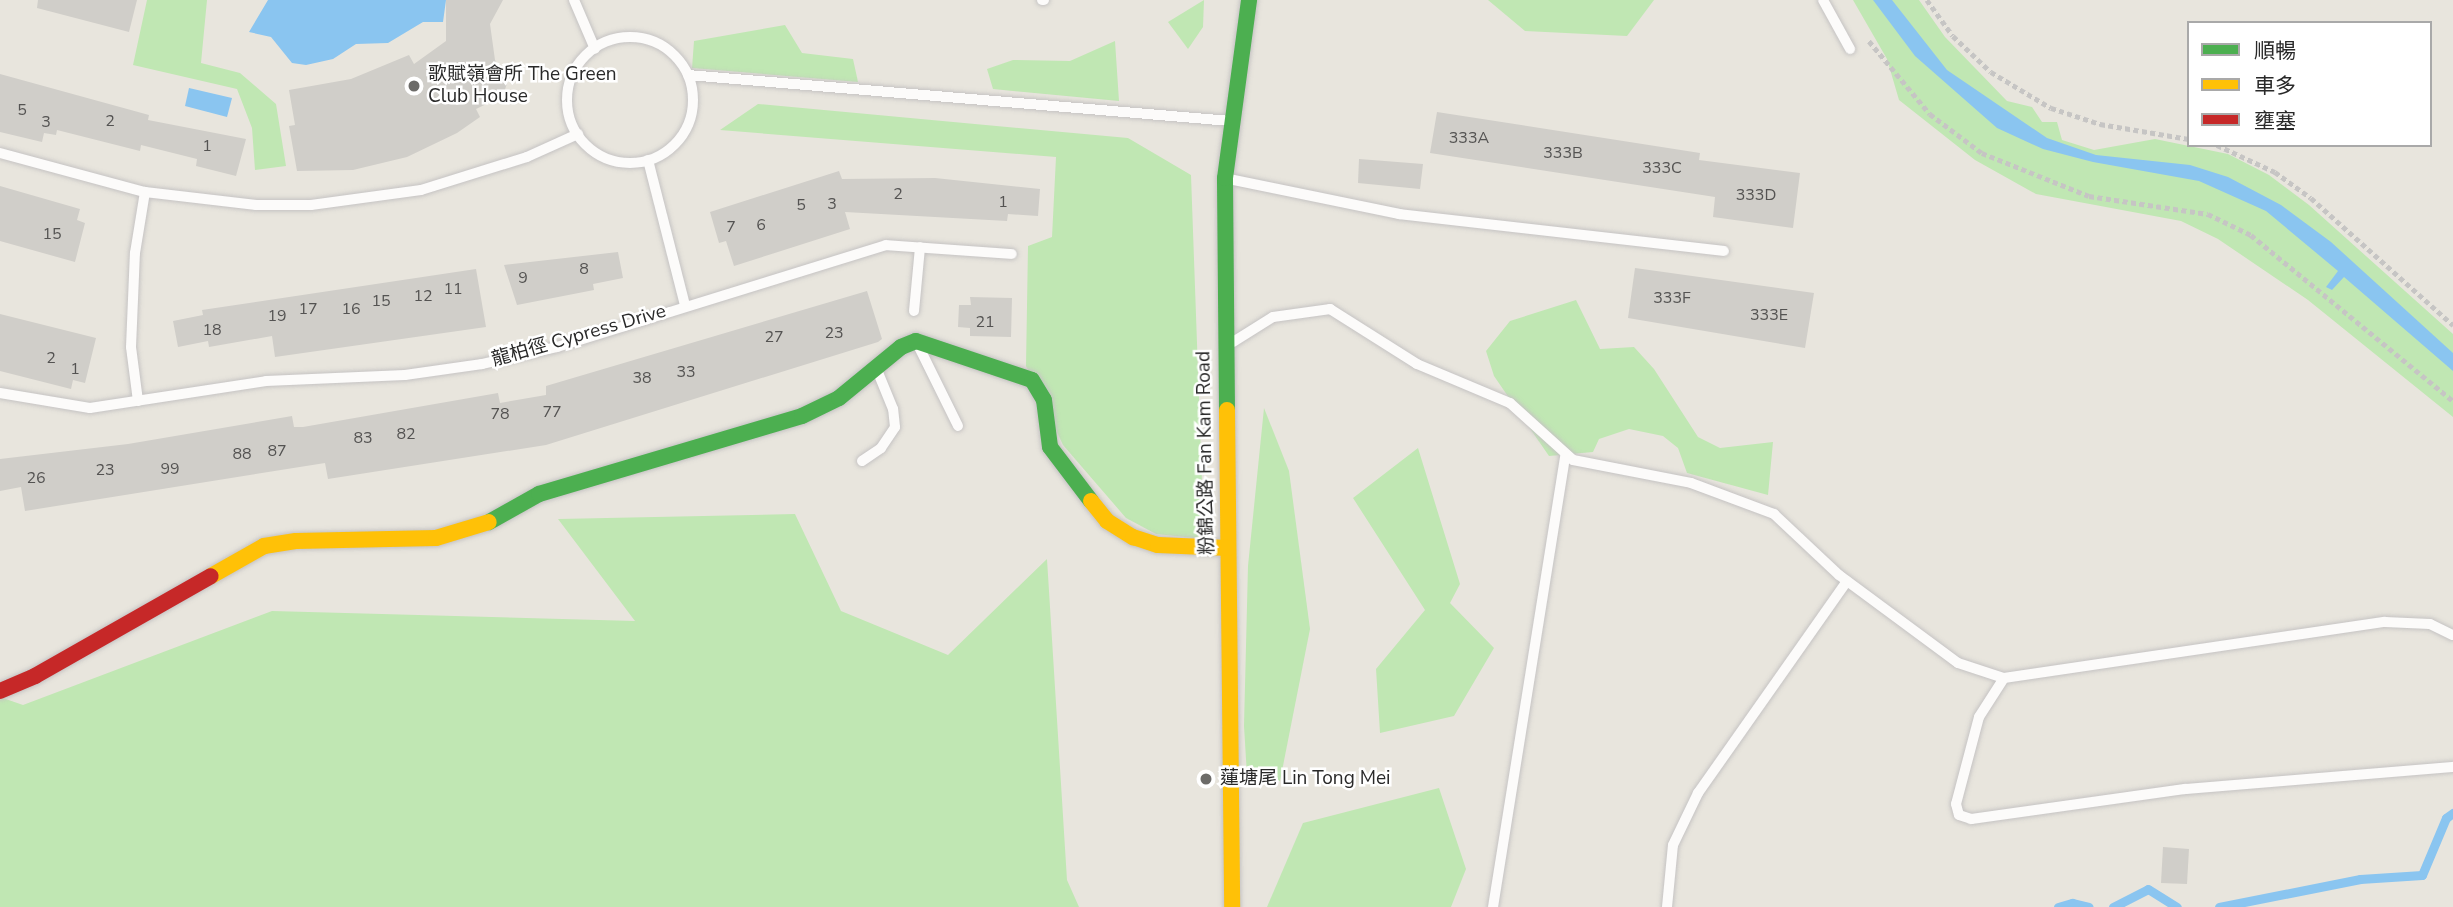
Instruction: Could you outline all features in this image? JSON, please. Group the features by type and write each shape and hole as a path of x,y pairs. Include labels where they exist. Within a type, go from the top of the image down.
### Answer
{"street":[{"name":"粉錦公路 Fan Kam Road","path":"1232,907 1225,178 1230,121 1249,0"},
{"path":"0,691 36,676 264,547 296,541 436,538 474,530 539,494 802,416 839,398 876,367 916,341 932,343 1032,380 1044,400 1051,447 1107,521 1133,537 1158,545 1227,548"}],"lane":[{"path":"574,0 595,49"},
{"path":"1823,0 1850,49"},
{"path":"624,38 644,38 662,46 688,75 691,115 683,135 668,151 648,160 626,163 605,158 578,134 567,108 568,87 575,68 595,49 624,38"},
{"path":"688,75 1230,121"},
{"path":"0,153 145,192 256,205 367,200 421,190 527,157 578,134"},
{"path":"648,160 685,305"},
{"path":"1225,178 1399,214 1724,251"},
{"path":"138,401 131,347 135,253 145,192"},
{"name":"龍柏徑 Cypress Drive","path":"0,393 90,408 266,381 405,375 482,364 557,347 858,251 886,245 1012,254"},
{"path":"914,311 920,247"},
{"path":"1226,348 1273,317 1330,309 1417,364 1510,403 1564,455 1692,483 1774,514 1847,580 1958,663 2004,678 2385,622 2430,624 2453,635"},
{"path":"916,341 958,426"},
{"path":"862,461 881,448 895,427 893,409 876,367"},
{"path":"1493,907 1564,455"},
{"path":"1667,907 1673,845 1698,793 1847,580"},
{"path":"2004,678 1979,717 1955,804 1959,815 1971,819 2185,789 2453,767"}],"path":[{"path":"1927,0 1953,36 1992,72 2051,108 2100,124 2187,139"},
{"path":"1866,36 1880,59 1930,114 1982,153 2089,195 2208,214 2251,235 2453,401"},
{"path":"2221,147 2275,172 2311,198 2453,325"}],"green space":[{"path":"147,0 207,0 201,63 240,73 276,104 286,166 255,170 252,128 237,89 133,65"},
{"path":"1204,0 1203,27 1188,49 1168,22"},
{"path":"1488,0 1654,0 1627,36 1525,31"},
{"path":"1853,0 1919,0 1945,37 2007,101 2032,107 2042,122 2057,122 2062,140 2094,150 2155,139 2228,154 2269,175 2309,205 2453,334 2453,417 2308,300 2218,239 2181,221 2036,194 1975,160 1899,100 1887,59"},
{"path":"785,25 802,53 853,59 858,82 692,68 694,41"},
{"path":"1115,41 1119,101 993,89 987,69 1013,60 1070,61"},
{"path":"758,104 1128,138 1191,175 1204,539 1156,534 1126,518 1063,445 1026,366 1028,246 1052,237 1056,157 720,130"},
{"path":"1576,300 1600,349 1634,347 1654,369 1698,437 1720,448 1773,442 1768,495 1687,473 1678,448 1663,436 1629,429 1599,439 1593,452 1549,456 1494,376 1486,351 1510,321"},
{"path":"1264,408 1289,471 1310,629 1280,781 1247,775 1244,726 1248,566"},
{"path":"1418,448 1460,584 1450,603 1494,648 1454,716 1380,733 1376,669 1425,610 1353,498"},
{"path":"795,514 841,611 948,655 1047,559 1067,880 1079,907 0,907 0,697 23,705 272,611 635,621 558,519"},
{"path":"1439,788 1466,869 1451,907 1267,907 1303,823"}],"water":[{"path":"268,0 446,0 443,22 423,22 388,43 356,44 333,59 306,65 292,63 271,37 249,32"},
{"path":"1873,0 1892,0 1947,70 2047,138 2096,155 2190,165 2228,177 2281,205 2331,242 2453,353 2453,371 2344,277 2332,290 2326,287 2338,271 2266,211 2199,181 2093,162 2043,149 1997,128 1915,56"},
{"path":"189,88 232,98 227,117 185,106"}],"building":[{"path":"38,0 137,0 129,32 37,8"},
{"name":"歌賦嶺會所 The Green Club House","path":"446,0 503,0 490,24 495,60 508,80 503,96 476,109 480,117 457,133 407,157 353,170 297,171 289,126 295,125 289,90 351,79 409,55 414,64 446,41"},
{"path":"0,74 149,115 148,120 246,139 236,176 196,166 197,159 141,145 140,151 57,130 56,135 44,133 42,142 0,132"},
{"path":"1437,112 1700,153 1699,160 1800,173 1793,228 1713,217 1715,197 1430,153"},
{"path":"1359,159 1423,164 1420,189 1358,183"},
{"path":"839,171 842,179 935,178 1040,189 1038,216 1008,214 1007,221 845,212 850,229 734,266 726,241 719,243 710,212"},
{"path":"0,186 80,209 77,220 85,223 75,262 0,241"},
{"path":"618,252 623,278 593,284 594,290 517,305 504,265"},
{"path":"1635,268 1814,293 1805,348 1628,318"},
{"path":"476,269 486,327 275,357 272,336 209,347 208,341 178,347 173,321 203,315 202,310"},
{"path":"867,291 882,339 878,342 546,445 328,479 325,463 25,511 21,487 0,491 0,459 128,444 292,416 294,427 303,427 498,393 500,403 546,395 546,386"},
{"path":"970,297 1012,298 1011,337 970,336 970,328 958,327 959,305 971,305"},
{"path":"0,314 96,338 85,383 73,380 71,389 0,371"},
{"path":"2163,847 2189,849 2187,884 2161,883"}],"waterway":[{"path":"2219,907 2360,879 2422,875 2446,818 2453,813"},
{"path":"2113,907 2148,889 2177,907"},
{"path":"2058,907 2072,903 2089,907"}],"traffic: fast":[{"path":"1227,410 1225,178 1249,0"},
{"path":"489,522 539,494 802,416 839,398 901,347 916,341 1032,380 1044,400 1050,447 1091,501"}],"traffic: slow":[{"path":"1227,410 1232,907"},
{"path":"1091,501 1107,521 1133,537 1158,545 1228,548"},
{"path":"211,576 264,546 296,541 436,538 489,522"}],"traffic: jam":[{"path":"0,691 35,676 211,576"}],"place":[{"name":"歌賦嶺會所 The Green Club House","path":"414,86"},
{"name":"蓮塘尾 Lin Tong Mei","path":"1206,779"}]}
